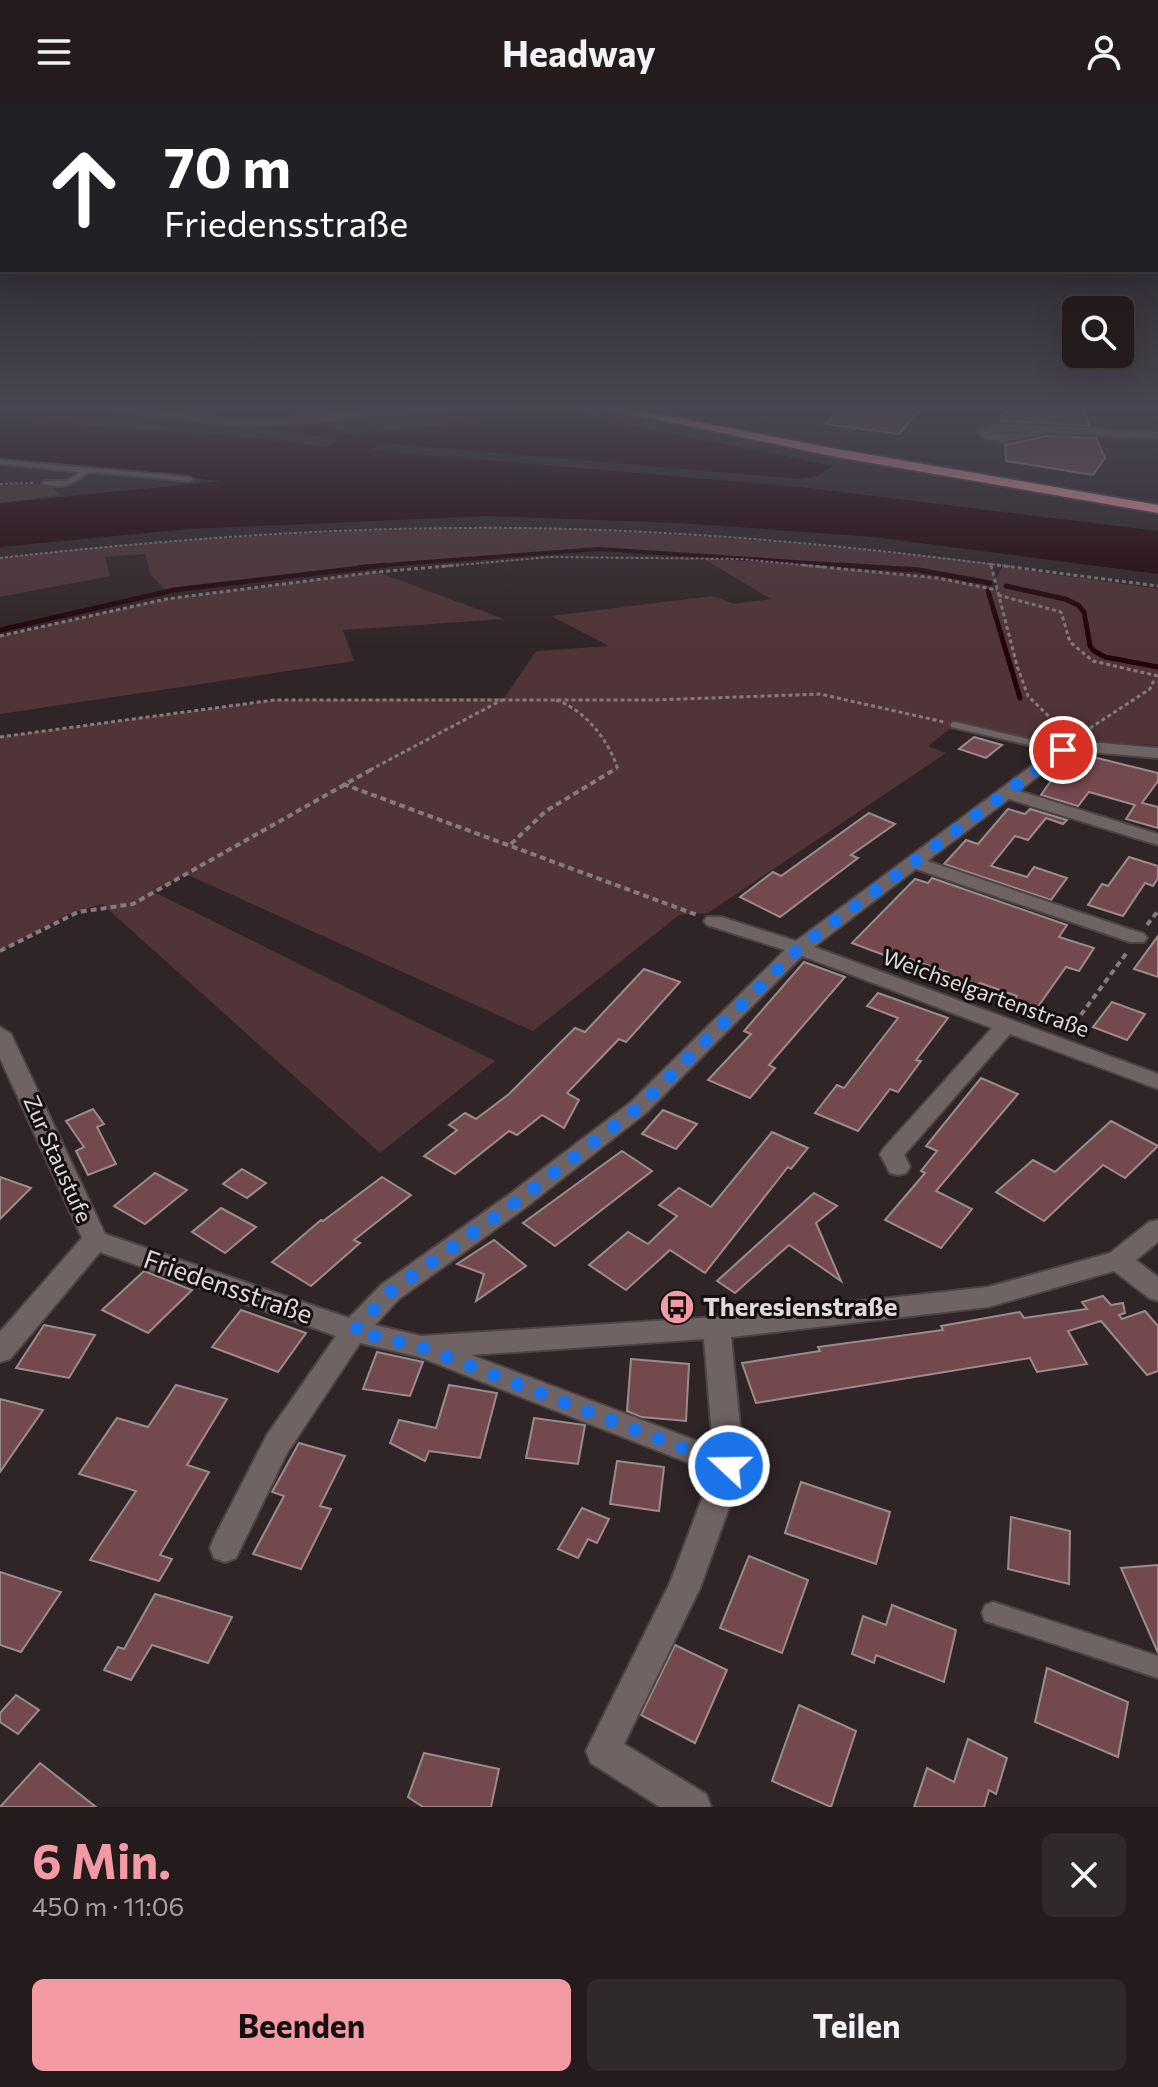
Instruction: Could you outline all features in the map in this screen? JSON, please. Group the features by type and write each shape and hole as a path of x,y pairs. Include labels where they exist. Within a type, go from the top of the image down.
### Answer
{"highway":[{"path":"1039,488 1158,509"},
{"path":"1084,488 1158,501"}],"street":[{"path":"225,1548 277,1444 354,1331 390,1292 516,1202 639,1107 799,948 1063,750 1079,746 1158,753"},
{"path":"1006,792 1158,840"},
{"path":"915,863 1137,938"},
{"name":"Weichselgartenstraße","path":"714,921 799,948 1158,1082"},
{"path":"898,1167 892,1154 1005,1026"},
{"name":"Zur Staustufe","path":"0,1034 95,1240"},
{"name":"Friedensstraße","path":"95,1240 354,1331 421,1347 717,1328 988,1297 1118,1260 1158,1229"},
{"path":"0,1351 95,1240"},
{"path":"1118,1260 1158,1291"},
{"path":"693,1807 603,1751 684,1588 729,1466 717,1328"},
{"path":"421,1347 729,1466"}],"lane":[{"path":"955,725 1063,750"},
{"path":"993,1613 1158,1667"}],"path":[{"path":"0,558 157,541 275,534 523,528 780,541 991,563 1158,586"},
{"path":"0,636 166,599 377,572 591,556 741,559 938,578 997,590"},
{"path":"991,563 1017,666 1028,696 1073,740 1150,689 1158,679"},
{"path":"998,595 1061,612 1070,642 1093,661 1158,679"},
{"path":"0,737 274,700 656,700 820,694 955,725"},
{"path":"0,951 68,914 101,904 133,904 343,784 504,698"},
{"path":"511,844 523,827 561,801 618,770 616,761 585,717 573,706 552,699"},
{"path":"343,784 714,921"},
{"path":"1058,1046 1137,938"}],"shaded area":[{"path":"0,488 53,488 60,495 0,503"},
{"path":"147,488 812,488 1158,531 1158,574 874,537 680,523 486,516 189,529 0,547 0,503"},
{"path":"457,529 582,530 816,546 991,563 996,579 1002,567 1158,589 1158,745 1074,741 1079,746 1063,750 955,725 928,746 946,753 708,913 679,915 533,1031 186,874 154,892 495,1061 380,1153 102,904 68,914 0,951 0,737 274,700 504,698 536,651 609,646 551,616 713,596 734,604 771,599 704,559 738,558 599,549 358,567 167,592 151,575 145,554 105,557 110,576 0,597 0,558 196,540","holes":["744,559 919,570 990,583 995,581 998,589 938,578"]},
{"path":"377,572 504,619 343,630 354,661 0,714 0,636 166,599"}],"building":[{"path":"974,737 1002,745 986,758 959,749"},
{"path":"1085,755 1158,773 1158,781 1142,803 1158,807 1158,828 1126,819 1135,805 1089,792 1078,806 1041,795 1053,778 1064,781"},
{"path":"1008,809 1025,814 1030,809 1067,820 1063,824 1046,818 1028,840 1015,836 991,866 1027,877 1034,867 1067,878 1051,900 944,864 966,840 978,844"},
{"path":"869,813 895,824 851,855 858,858 780,917 740,897 773,872 781,876"},
{"path":"1129,857 1158,866 1158,878 1153,886 1145,883 1123,916 1088,905 1102,884 1108,886"},
{"path":"932,878 1067,925 1059,937 1094,948 1079,971 1066,967 1030,1018 1008,1009 1017,996 980,983 976,987 944,976 947,972 887,951 884,955 852,943 915,879 928,883"},
{"path":"1158,936 1158,977 1134,969"},
{"path":"804,962 845,977 769,1065 775,1068 750,1098 708,1080 751,1034 744,1031"},
{"path":"644,969 680,982 626,1042 619,1039 567,1093 579,1100 564,1128 542,1115 517,1135 509,1131 455,1174 424,1156 457,1130 449,1125 465,1113 476,1119 509,1094 575,1028 585,1032"},
{"path":"878,993 948,1018 916,1060 921,1061 898,1092 890,1089 858,1131 815,1113 837,1085 844,1088 898,1018 867,1006"},
{"path":"1112,1002 1145,1014 1127,1040 1093,1027"},
{"path":"981,1078 1018,1094 936,1191 972,1209 941,1248 885,1220 925,1173 921,1171 937,1151 926,1146"},
{"path":"93,1109 104,1124 97,1127 116,1164 88,1175 76,1151 84,1147 66,1121"},
{"path":"663,1110 697,1124 676,1149 642,1134"},
{"path":"1111,1121 1158,1146 1125,1178 1103,1165 1044,1221 996,1192 1033,1160 1055,1172"},
{"path":"772,1132 808,1148 791,1169 788,1167 705,1273 670,1250 626,1290 589,1265 628,1232 648,1244 677,1216 659,1205 679,1188 711,1207"},
{"path":"622,1151 652,1171 555,1246 523,1223"},
{"path":"242,1169 266,1183 247,1198 223,1184"},
{"path":"155,1173 187,1190 145,1224 114,1206"},
{"path":"0,1177 31,1188 0,1219"},
{"path":"382,1177 411,1195 354,1240 360,1243 311,1286 272,1262 321,1220"},
{"path":"814,1193 837,1206 816,1223 841,1281 789,1245 735,1293 717,1281"},
{"path":"221,1208 256,1227 225,1253 192,1232"},
{"path":"494,1240 526,1266 476,1301 484,1274 457,1264"},
{"path":"144,1271 192,1290 148,1333 102,1310"},
{"path":"1103,1296 1111,1305 1123,1303 1125,1313 1119,1315 1122,1319 1145,1311 1158,1326 1158,1371 1147,1375 1101,1321 1068,1331 1087,1364 1037,1372 1030,1358 756,1403 742,1363 820,1351 818,1347 943,1330 941,1326 1020,1312 1024,1318 1087,1309 1082,1302"},
{"path":"241,1310 306,1333 278,1372 212,1347"},
{"path":"44,1325 95,1335 69,1378 16,1368"},
{"path":"377,1352 423,1362 410,1396 363,1389"},
{"path":"631,1359 689,1364 686,1421 641,1417 627,1411"},
{"path":"176,1385 227,1399 187,1465 209,1472 160,1555 172,1559 159,1581 90,1560 136,1491 79,1474 117,1418 148,1427"},
{"path":"449,1385 497,1393 480,1458 429,1451 425,1461 390,1443 399,1420 436,1428"},
{"path":"0,1399 43,1410 0,1472"},
{"path":"534,1418 585,1425 578,1464 526,1458"},
{"path":"299,1443 345,1456 320,1506 331,1509 301,1569 253,1554 284,1496 272,1492"},
{"path":"617,1461 664,1467 659,1511 610,1504"},
{"path":"801,1482 890,1512 876,1564 785,1533"},
{"path":"582,1508 609,1519 597,1543 588,1539 578,1558 558,1549"},
{"path":"1011,1517 1070,1531 1069,1584 1008,1569"},
{"path":"749,1556 808,1580 782,1653 720,1628"},
{"path":"1158,1565 1158,1653 1121,1568"},
{"path":"0,1572 61,1592 21,1652 0,1645"},
{"path":"155,1594 232,1617 208,1663 152,1645 131,1680 104,1670 118,1647 124,1649"},
{"path":"892,1605 956,1630 944,1682 876,1655 874,1663 852,1654 863,1616 886,1625"},
{"path":"675,1645 727,1670 695,1743 641,1715"},
{"path":"1047,1668 1128,1702 1118,1757 1035,1722"},
{"path":"16,1695 39,1710 18,1734 0,1722 0,1713"},
{"path":"799,1705 856,1731 831,1807 772,1781"},
{"path":"968,1739 1007,1758 996,1794 989,1790 984,1807 914,1807 927,1768 954,1782"},
{"path":"424,1753 499,1769 491,1807 423,1807 408,1797"},
{"path":"40,1763 96,1807 0,1807"}],"waterway":[{"path":"359,567 599,549 865,567"},
{"path":"0,630 174,590 386,565"},
{"path":"841,565 865,567"},
{"path":"865,567 919,570 990,583"},
{"path":"865,567 872,567"},
{"path":"1006,586 1065,599 1078,605 1084,612 1090,646 1094,651 1105,657 1158,667"},
{"path":"988,591 1020,698"}],"place":[{"name":"Theresienstraße","path":"677,1307"}],"route":[{"path":"729,1466 421,1347 354,1331 390,1292 516,1202 639,1107 799,948 1063,750"}]}
